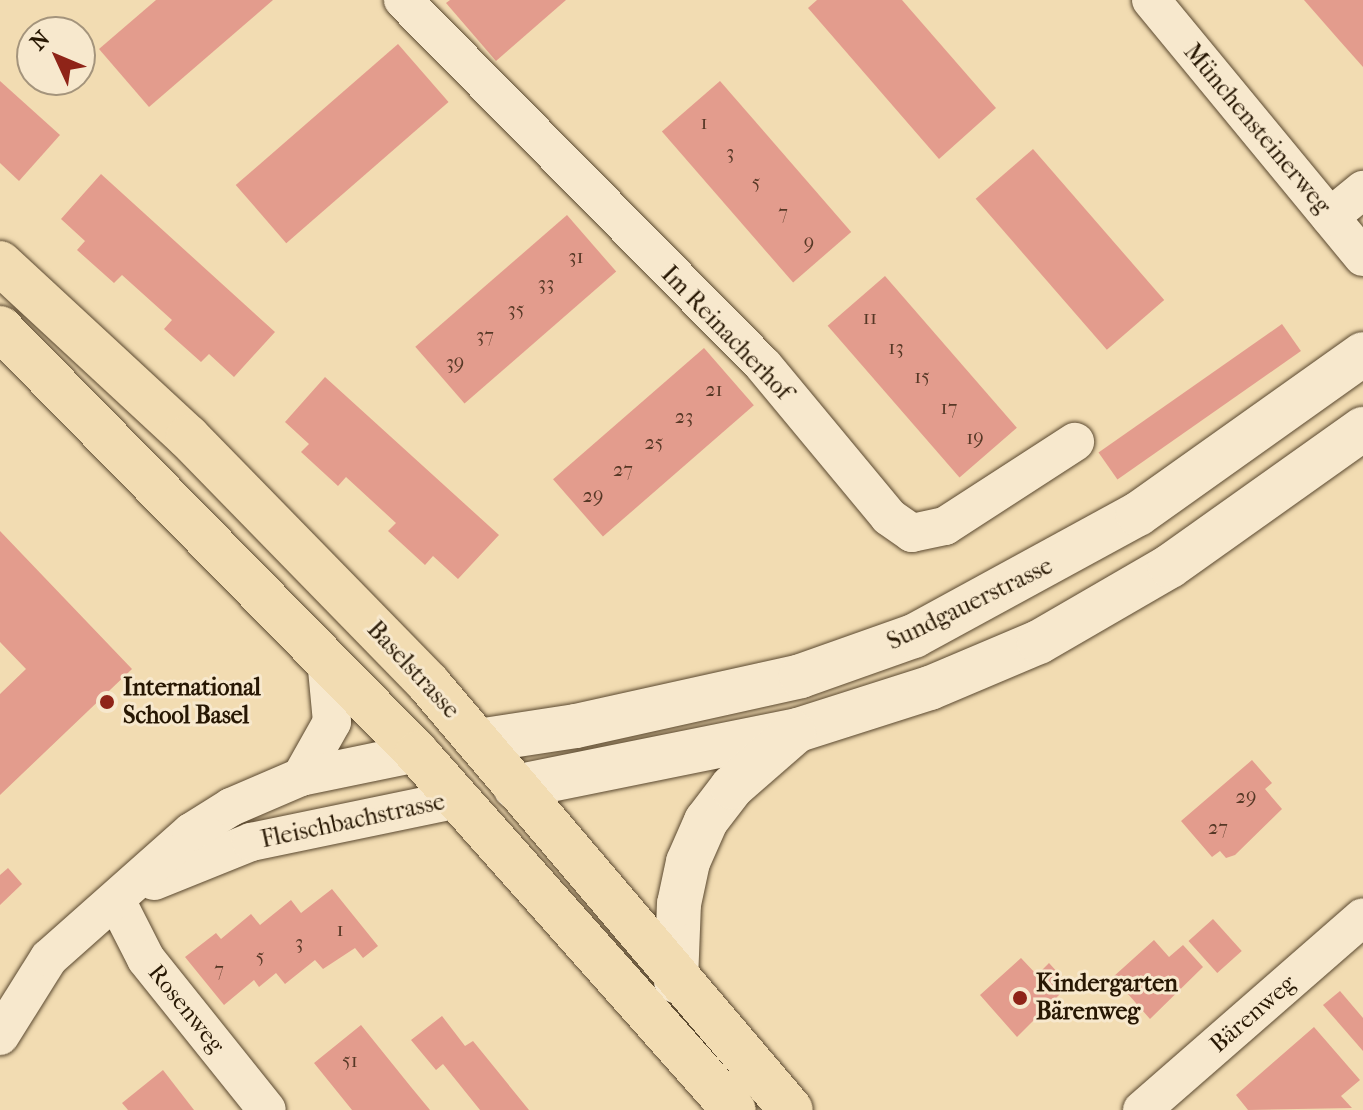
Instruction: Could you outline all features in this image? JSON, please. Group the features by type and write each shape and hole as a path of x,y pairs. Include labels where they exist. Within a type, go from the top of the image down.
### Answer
{"main road":[{"name":"Baselstrasse","path":"0,263 188,437 428,683 676,981 791,1110"},
{"path":"0,328 417,753 734,1110"},
{"name":"Sundgauerstrasse","path":"478,741 576,726 801,676 914,636 1138,514 1363,354"},
{"path":"459,799 798,730 930,688 1039,642 1170,566 1363,429"},
{"path":"676,981 679,904 688,862 706,821 742,777 798,730"},
{"path":"417,753 478,741"}],"street":[{"name":"Im Reinacherhof","path":"403,0 763,365 889,517 912,533 945,526 1075,442"},
{"name":"Münchensteinerweg","path":"1151,0 1363,257"},
{"path":"1330,217 1363,190"},
{"path":"301,777 332,722 326,659"},
{"name":"Fleischbachstrasse","path":"0,1036 49,958 191,832 231,807 301,777 417,753"},
{"name":"Fleischbachstrasse","path":"116,900 190,864 251,842 459,799"},
{"name":"Rosenweg","path":"116,900 146,959 267,1110"},
{"name":"Bärenweg","path":"1142,1110 1363,917"}],"building":[{"path":"156,0 273,0 149,107 99,49"},
{"path":"450,0 566,0 496,61 446,3"},
{"path":"817,0 902,0 996,108 939,159 808,8"},
{"path":"1304,0 1363,0 1363,67 1339,40"},
{"path":"398,44 449,102 286,243 236,185"},
{"path":"0,81 60,135 19,181 0,163"},
{"path":"720,81 851,232 793,282 662,132"},
{"path":"1033,149 1164,300 1107,350 976,199"},
{"path":"101,174 275,332 234,377 209,354 201,362 164,329 172,320 122,275 114,283 77,250 85,241 61,219"},
{"path":"567,215 616,272 465,403 415,347"},
{"path":"885,276 1017,428 960,478 828,326"},
{"path":"1282,324 1301,351 1117,480 1099,452"},
{"path":"704,348 754,405 603,537 553,479"},
{"path":"325,377 499,535 458,579 433,556 425,565 388,531 396,523 346,477 338,486 301,452 309,444 285,422"},
{"path":"0,531 132,669 0,795 0,694 26,669 0,642"},
{"path":"1252,760 1272,783 1265,789 1282,809 1235,855 1226,858 1220,851 1212,857 1181,821"},
{"path":"8,868 22,884 0,905 0,875"},
{"path":"332,889 378,946 363,958 355,948 323,969 315,960 285,984 276,973 259,987 254,980 224,1005 185,957 216,933 221,939 251,914 260,925 291,900 301,913"},
{"path":"1213,919 1242,951 1217,973 1188,941"},
{"path":"1154,940 1169,957 1183,945 1203,967 1150,1019 1113,977"},
{"name":"Kindergarten Bärenweg","path":"1021,958 1037,975 1049,963 1069,985 1017,1037 980,995"},
{"path":"1340,991 1363,1018 1363,1051 1323,1005"},
{"path":"442,1016 465,1046 473,1041 529,1110 480,1110 443,1064 436,1070 411,1040"},
{"path":"361,1025 430,1110 352,1110 314,1063"},
{"path":"1314,1027 1360,1080 1341,1096 1352,1108 1248,1110 1236,1095"},
{"path":"163,1070 194,1110 128,1110 122,1103"}],"place":[{"name":"International School Basel","path":"107,702"},
{"name":"Kindergarten Bärenweg","path":"1020,998"}]}
